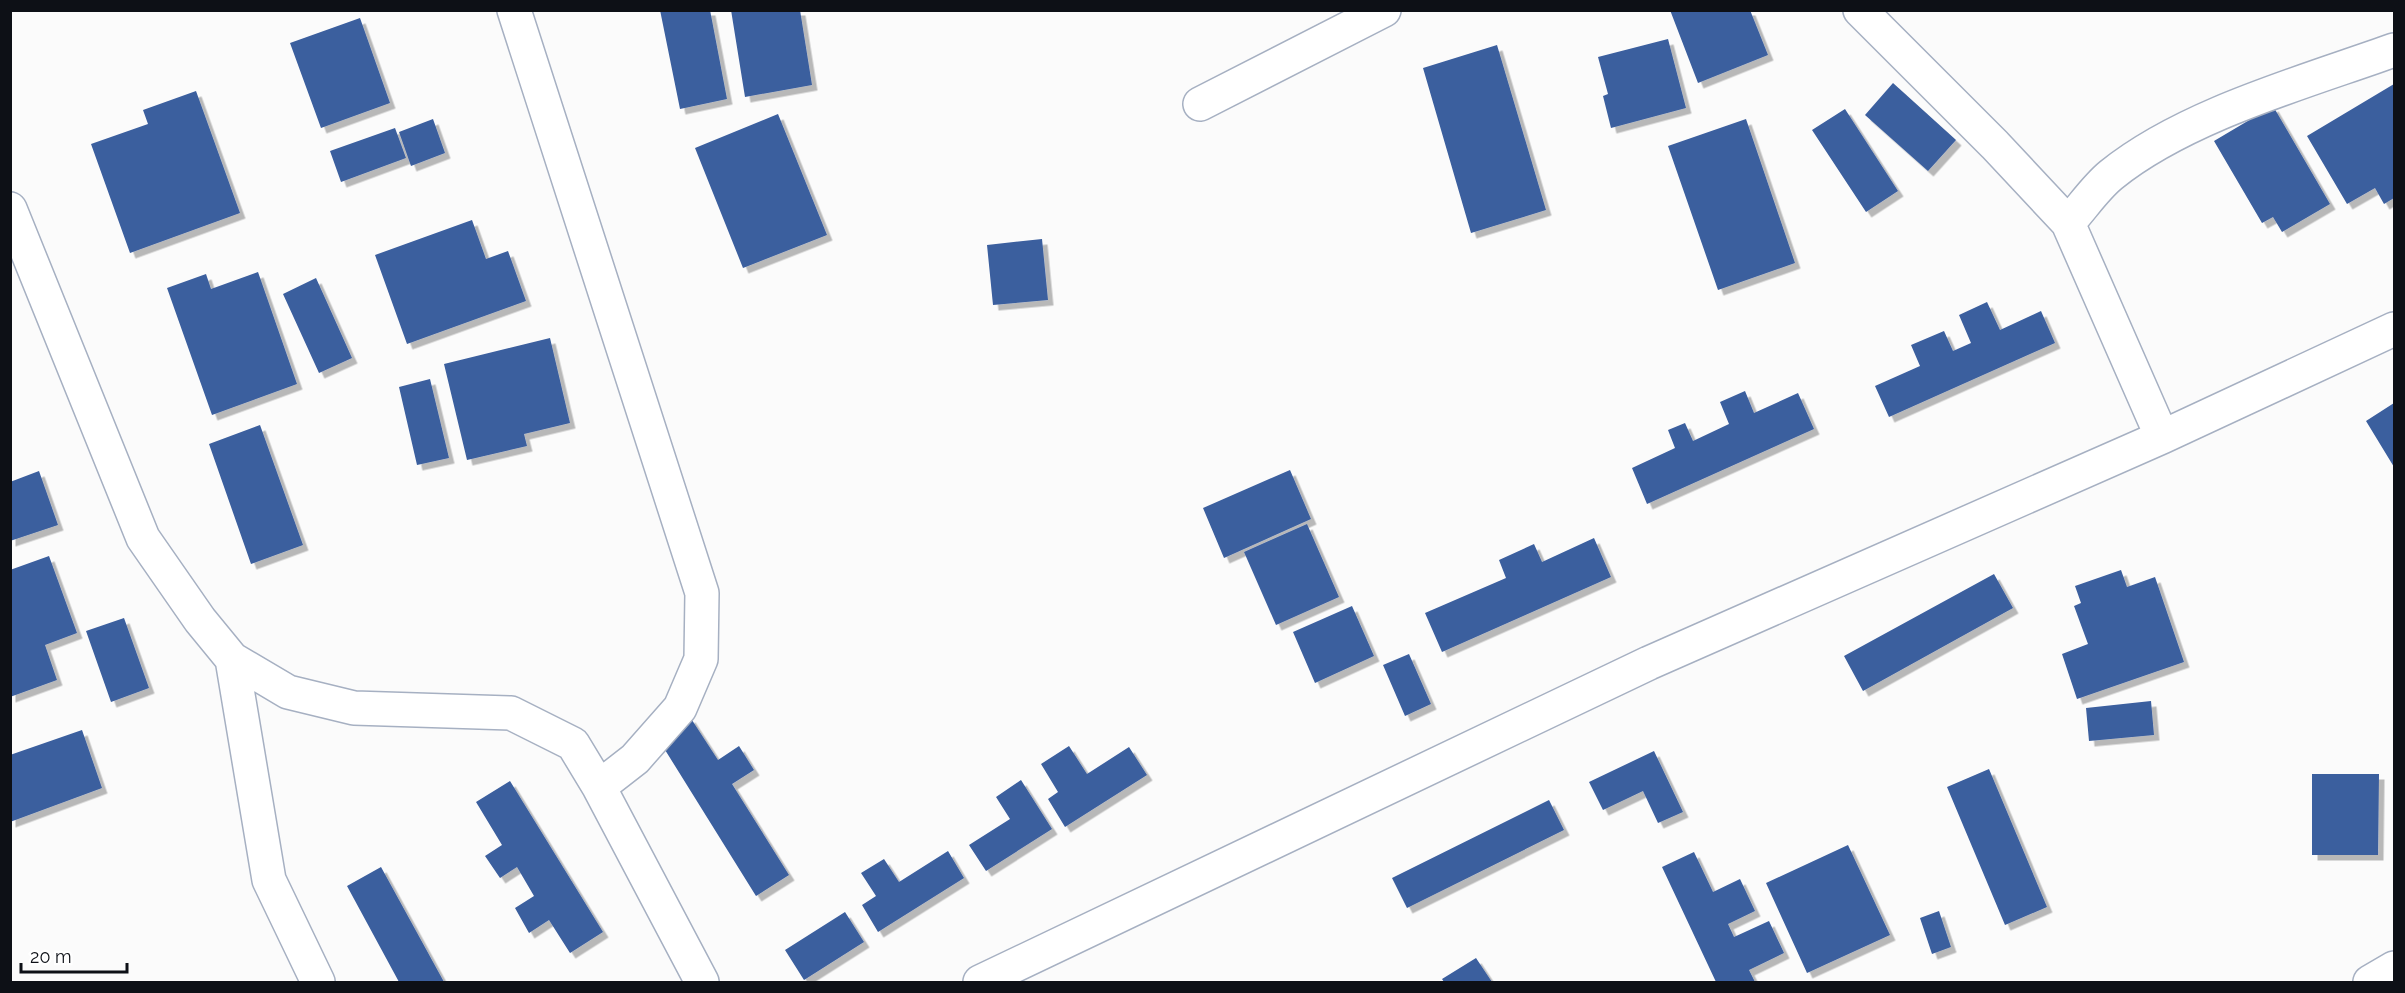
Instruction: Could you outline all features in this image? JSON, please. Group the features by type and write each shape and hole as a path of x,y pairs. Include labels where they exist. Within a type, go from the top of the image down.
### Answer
{"street":[{"path":"514,10 702,593 701,659 680,708 635,759 599,787"},
{"path":"1200,104 1384,10"},
{"path":"1860,10 1995,145 2068,223 2162,437"},
{"path":"2068,223 2109,176 2152,146 2246,103 2394,50"},
{"path":"10,209 143,538 200,620 232,659 288,692 354,708 511,713 573,744 599,787 702,982"},
{"path":"980,982 1649,663 2162,437 2394,329"},
{"path":"232,659 269,880 318,982"}],"building":[{"path":"660,10 710,10 727,99 680,109"},
{"path":"731,10 800,10 812,85 745,97"},
{"path":"1670,10 1750,10 1768,55 1698,83"},
{"path":"360,18 390,103 321,128 290,43"},
{"path":"1668,39 1686,108 1611,128 1603,96 1608,94 1598,57"},
{"path":"1497,45 1546,210 1471,233 1423,68"},
{"path":"1893,83 1956,140 1928,171 1865,115"},
{"path":"2394,84 2394,198 2384,204 2375,188 2347,204 2307,136"},
{"path":"196,91 240,213 130,253 91,144 148,124 143,110"},
{"path":"2273,106 2330,204 2282,232 2273,217 2262,223 2214,141"},
{"path":"1845,109 1898,191 1866,212 1812,130"},
{"path":"778,114 827,235 743,268 695,148"},
{"path":"433,119 445,153 411,166 399,132"},
{"path":"1746,119 1795,263 1718,290 1668,146"},
{"path":"395,128 406,158 341,182 330,151"},
{"path":"472,220 486,259 508,251 526,301 407,344 375,255"},
{"path":"1042,239 1048,300 993,305 987,245"},
{"path":"258,272 297,384 212,415 167,288 206,274 211,289"},
{"path":"316,278 352,358 319,373 283,294"},
{"path":"1987,302 2000,330 2041,311 2055,343 1889,417 1875,386 1920,366 1911,345 1944,331 1953,351 1971,343 1959,315"},
{"path":"550,338 570,423 524,434 527,446 467,460 444,364"},
{"path":"430,379 449,458 417,465 399,387"},
{"path":"1745,391 1754,413 1798,393 1814,429 1647,504 1632,468 1675,448 1668,430 1685,423 1693,441 1729,424 1720,402"},
{"path":"2394,403 2394,467 2366,421"},
{"path":"260,425 303,545 251,564 209,444"},
{"path":"1290,470 1311,519 1224,558 1203,508"},
{"path":"39,471 58,525 10,541 10,482"},
{"path":"1307,524 1339,597 1276,625 1244,552"},
{"path":"1594,538 1611,577 1442,652 1425,613 1506,578 1499,560 1534,544 1542,562"},
{"path":"49,556 77,633 45,645 57,680 10,697 10,570"},
{"path":"2121,570 2127,587 2155,577 2184,662 2077,699 2062,654 2088,644 2074,606 2081,603 2075,586"},
{"path":"1994,574 2013,608 1863,691 1844,656"},
{"path":"1352,606 1374,656 1315,683 1293,632"},
{"path":"124,618 149,688 111,702 86,631"},
{"path":"1409,654 1431,704 1405,716 1383,665"},
{"path":"2151,701 2154,735 2089,741 2086,708"},
{"path":"690,717 718,760 739,746 754,770 732,784 789,875 756,896 657,737"},
{"path":"82,730 102,788 10,822 10,755"},
{"path":"1069,746 1087,774 1129,747 1147,775 1065,827 1048,799 1058,792 1041,764"},
{"path":"1654,751 1683,812 1658,823 1643,791 1603,810 1589,782"},
{"path":"1989,769 2047,907 2005,925 1947,787"},
{"path":"2312,774 2379,774 2378,855 2312,855"},
{"path":"1021,780 1052,829 986,871 969,845 1010,819 996,797"},
{"path":"510,781 603,932 570,953 549,920 529,933 515,908 534,896 517,867 500,878 485,856 502,845 476,802"},
{"path":"1549,800 1564,830 1407,908 1392,878"},
{"path":"1848,845 1890,935 1807,973 1766,883"},
{"path":"948,851 964,878 878,932 862,905 876,896 861,873 884,859 899,882"},
{"path":"1694,852 1713,892 1740,879 1755,911 1728,924 1734,937 1769,921 1784,953 1749,970 1755,982 1716,982 1662,867"},
{"path":"381,867 444,982 399,982 347,886"},
{"path":"1939,911 1951,947 1932,954 1920,918"},
{"path":"845,912 864,942 804,980 785,950"},
{"path":"1476,958 1492,982 1444,982 1442,979"}]}
